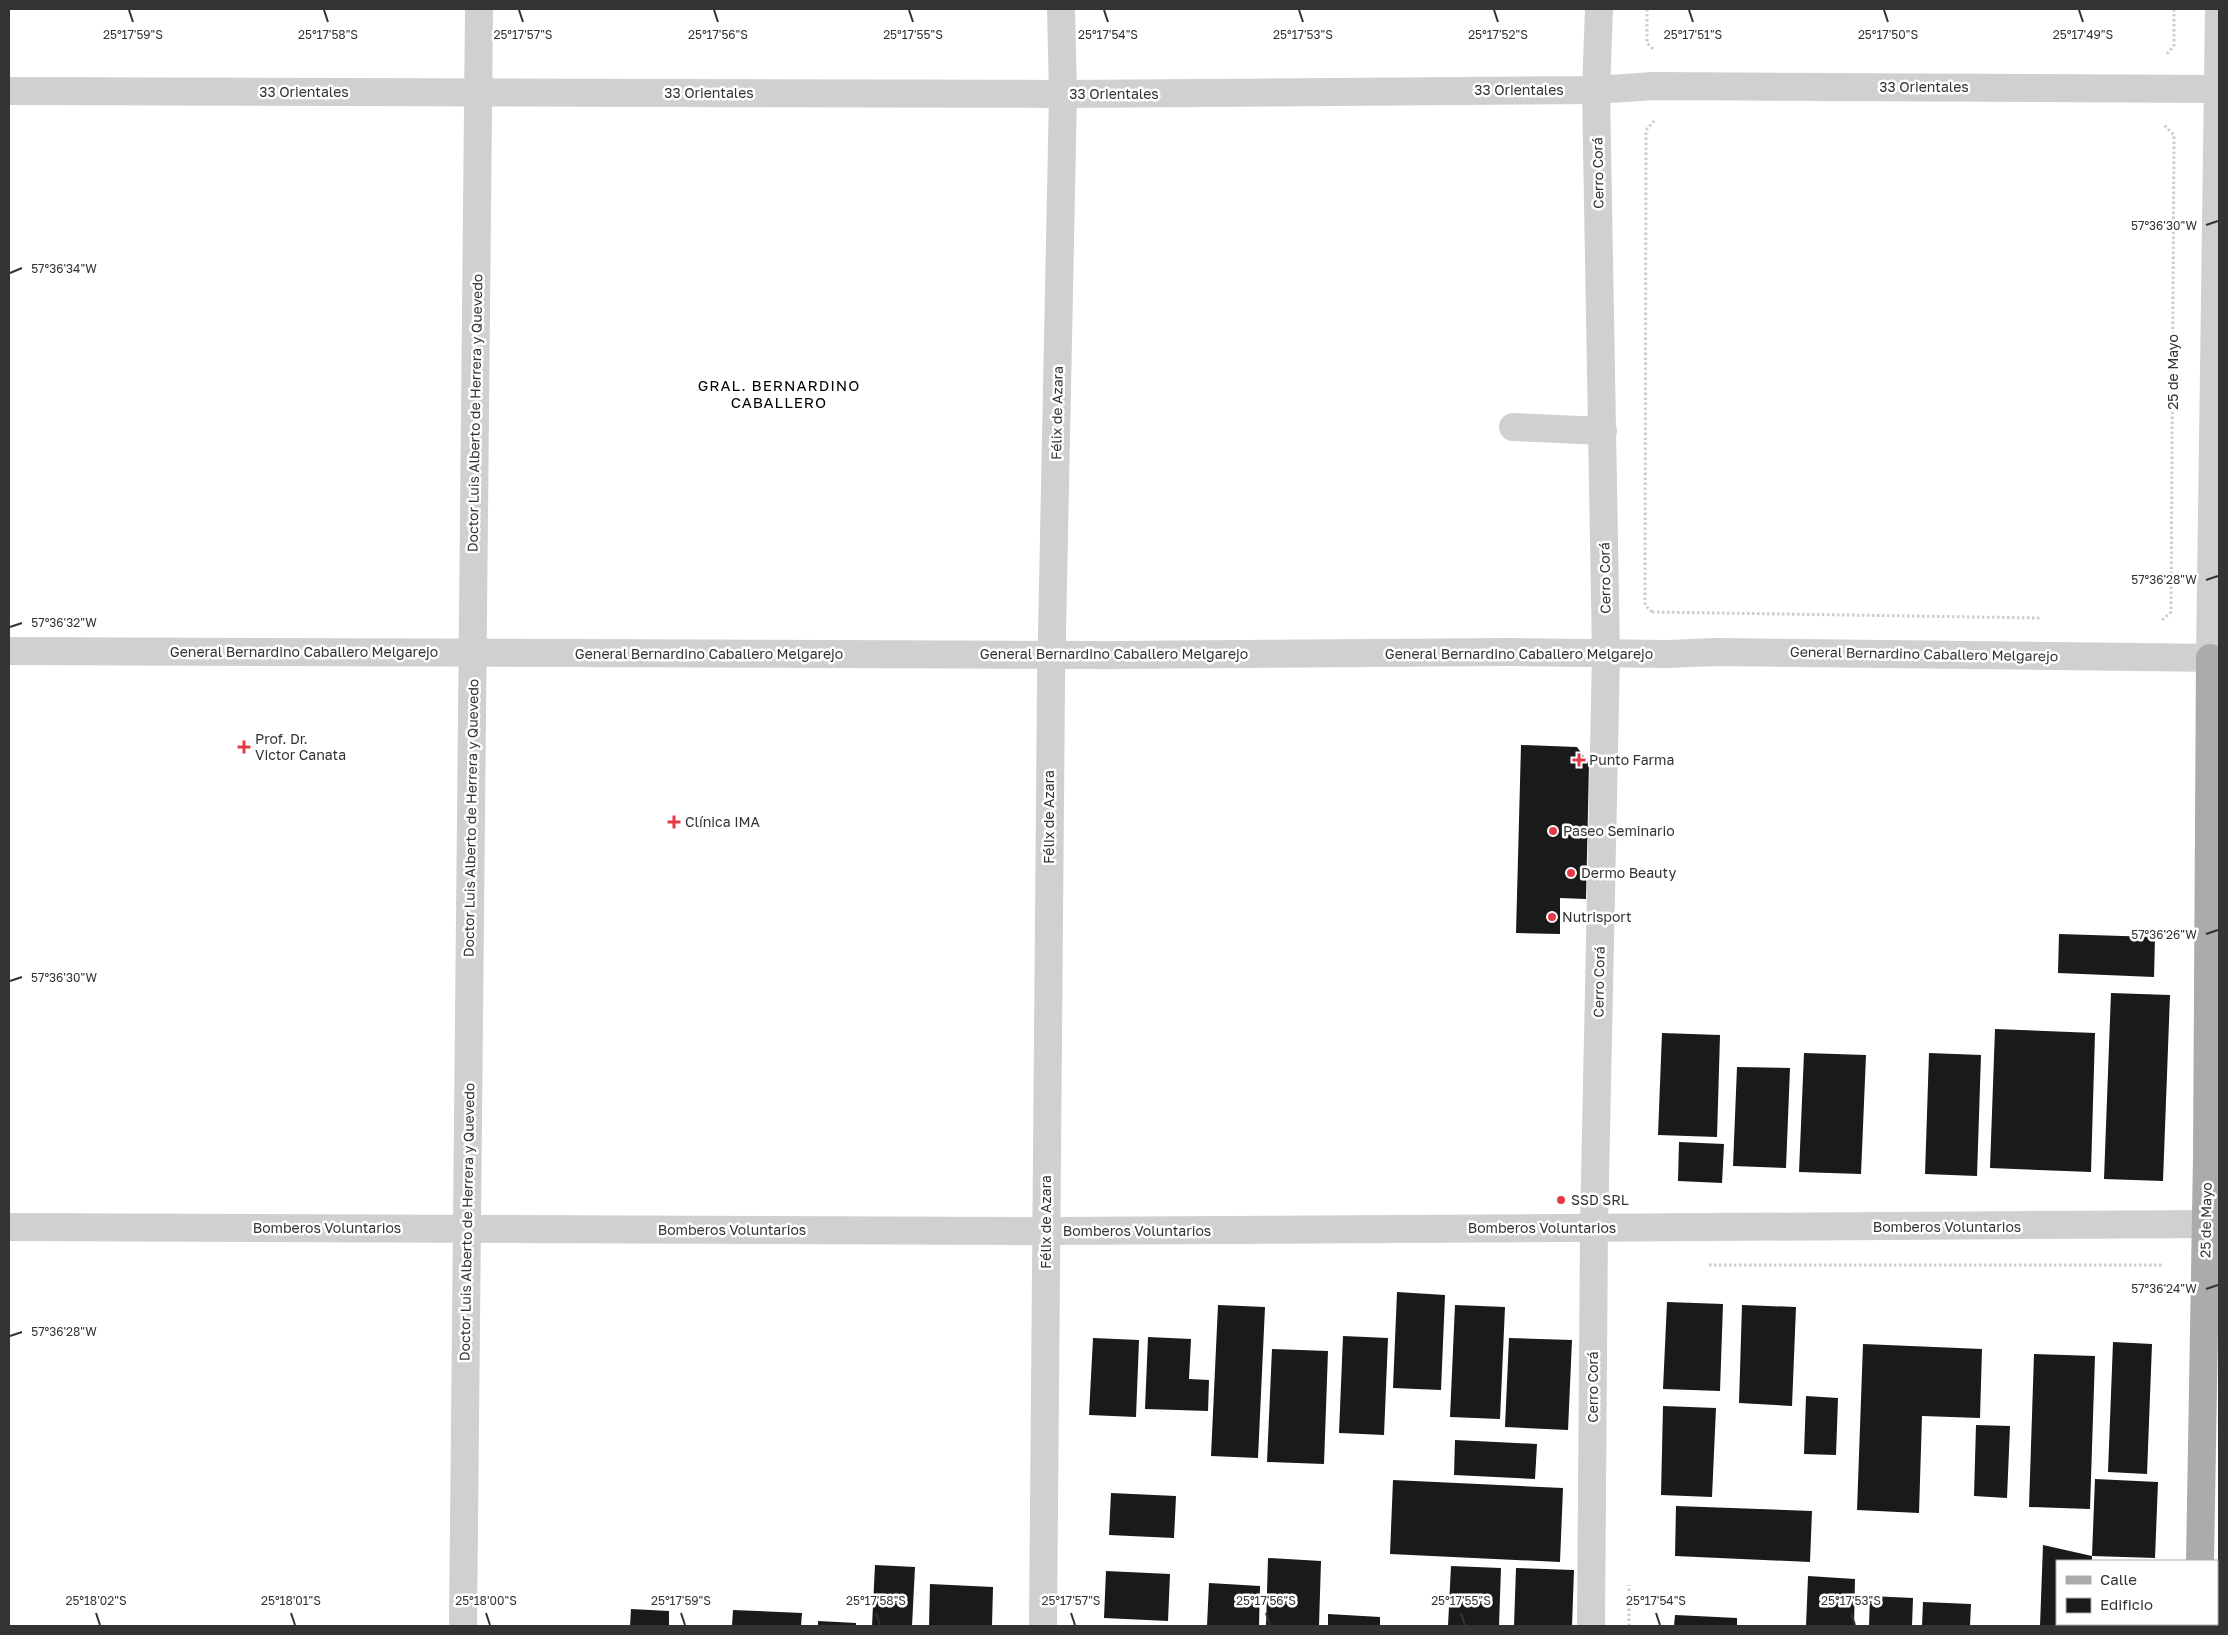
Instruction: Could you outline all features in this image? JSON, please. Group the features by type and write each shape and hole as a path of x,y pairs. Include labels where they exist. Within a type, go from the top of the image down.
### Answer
{"main road":[{"name":"25 de Mayo","path":"2200,1560 2212,1224 2215,658"}],"street":[{"name":"Doctor Luis Alberto de Herrera y Quevedo","path":"463,1626 479,9"},
{"name":"Félix de Azara","path":"1043,1626 1052,654 1063,94 1061,9"},
{"name":"Cerro Corá","path":"1591,1626 1594,1228 1606,654 1596,90 1599,9"},
{"name":"25 de Mayo","path":"2215,658 2219,9"},
{"name":"33 Orientales","path":"9,91 1063,94 1596,90 1654,86 2219,89"},
{"path":"1513,427 1602,431"},
{"name":"General Bernardino Caballero Melgarejo","path":"9,651 1052,654 1606,654 1715,652 2215,658"},
{"name":"Bomberos Voluntarios","path":"9,1227 1046,1231 2212,1224"}],"path":[{"path":"1647,9 1647,43 1654,50"},
{"path":"2167,54 2174,45 2174,9"},
{"path":"2174,45 2180,45"},
{"path":"1654,121 1646,130 1645,604 1652,612 2045,618"},
{"name":"25 de Mayo","path":"2153,620 2162,620 2171,612 2174,135 2164,124"},
{"path":"1706,1265 2163,1265"}],"building":[{"name":"Paseo Seminario","path":"1521,745 1577,747 1589,764 1586,899 1560,898 1560,934 1516,933"},
{"path":"2059,934 2155,937 2154,977 2058,973"},
{"path":"2111,993 2170,995 2163,1181 2104,1179"},
{"path":"1995,1029 2095,1033 2091,1172 1990,1168"},
{"path":"1662,1033 1720,1035 1717,1137 1658,1135"},
{"path":"1804,1053 1866,1055 1861,1174 1799,1172"},
{"path":"1929,1053 1981,1055 1977,1176 1925,1174"},
{"path":"1737,1067 1790,1068 1786,1168 1733,1166"},
{"path":"1679,1142 1724,1144 1722,1183 1678,1181"},
{"path":"1397,1292 1445,1295 1441,1390 1393,1388"},
{"path":"1667,1302 1723,1304 1720,1391 1663,1389"},
{"path":"1218,1305 1265,1307 1258,1458 1211,1456"},
{"path":"1455,1305 1505,1307 1500,1419 1450,1417"},
{"path":"1742,1305 1796,1307 1792,1406 1739,1403"},
{"path":"1343,1336 1388,1338 1384,1435 1339,1433"},
{"path":"1148,1337 1191,1339 1189,1379 1209,1380 1208,1411 1145,1409"},
{"path":"1093,1338 1139,1340 1136,1417 1089,1415"},
{"path":"1509,1338 1572,1340 1568,1430 1505,1427"},
{"path":"2113,1342 2152,1344 2147,1474 2108,1472"},
{"path":"1863,1344 1982,1349 1980,1418 1922,1416 1919,1513 1857,1510"},
{"path":"1272,1349 1328,1351 1324,1464 1267,1462"},
{"path":"2034,1354 2095,1356 2090,1509 2029,1507"},
{"path":"1806,1396 1838,1398 1836,1455 1804,1454"},
{"path":"1663,1406 1716,1408 1712,1497 1661,1495"},
{"path":"1976,1425 2010,1426 2007,1498 1974,1496"},
{"path":"1455,1440 1537,1444 1535,1479 1454,1475"},
{"path":"2095,1479 2158,1482 2155,1558 2092,1556"},
{"path":"1393,1480 1563,1488 1560,1562 1390,1554"},
{"path":"1111,1493 1176,1496 1174,1538 1109,1535"},
{"path":"1676,1506 1812,1511 1810,1562 1675,1556"},
{"path":"2043,1545 2092,1556 2092,1560 2056,1560 2056,1625 2091,1626 2040,1626"},
{"path":"1268,1558 1321,1561 1319,1626 1266,1626"},
{"path":"875,1565 915,1567 912,1626 872,1626"},
{"path":"1451,1566 1501,1568 1499,1626 1448,1626"},
{"path":"1516,1568 1574,1570 1572,1626 1514,1626"},
{"path":"1106,1571 1170,1574 1168,1621 1104,1618"},
{"path":"1808,1576 1855,1579 1854,1626 1806,1626"},
{"path":"1209,1583 1260,1586 1259,1626 1207,1626"},
{"path":"930,1584 993,1587 992,1626 929,1626"},
{"path":"1870,1596 1913,1598 1912,1626 1869,1626"},
{"path":"1923,1602 1971,1604 1970,1626 1922,1626"},
{"path":"631,1609 669,1611 669,1626 630,1626"},
{"path":"733,1610 802,1613 801,1626 732,1626"},
{"path":"1328,1614 1380,1617 1380,1626 1328,1626"},
{"path":"1675,1615 1737,1618 1737,1626 1674,1626"},
{"path":"818,1621 856,1623 856,1626 818,1626"},
{"path":"2109,1625 2148,1625 2148,1626"}],"place":[{"name":"Prof. Dr. Victor Canata","path":"244,747"},
{"name":"Punto Farma","path":"1579,760"},
{"name":"Clínica IMA","path":"674,822"},
{"name":"Paseo Seminario","path":"1553,831"},
{"name":"Dermo Beauty","path":"1571,873"},
{"name":"Nutrisport","path":"1552,917"},
{"name":"SSD SRL","path":"1561,1200"}],"district":[{"name":"GRAL. BERNARDINO CABALLERO","path":"779,394"}]}
